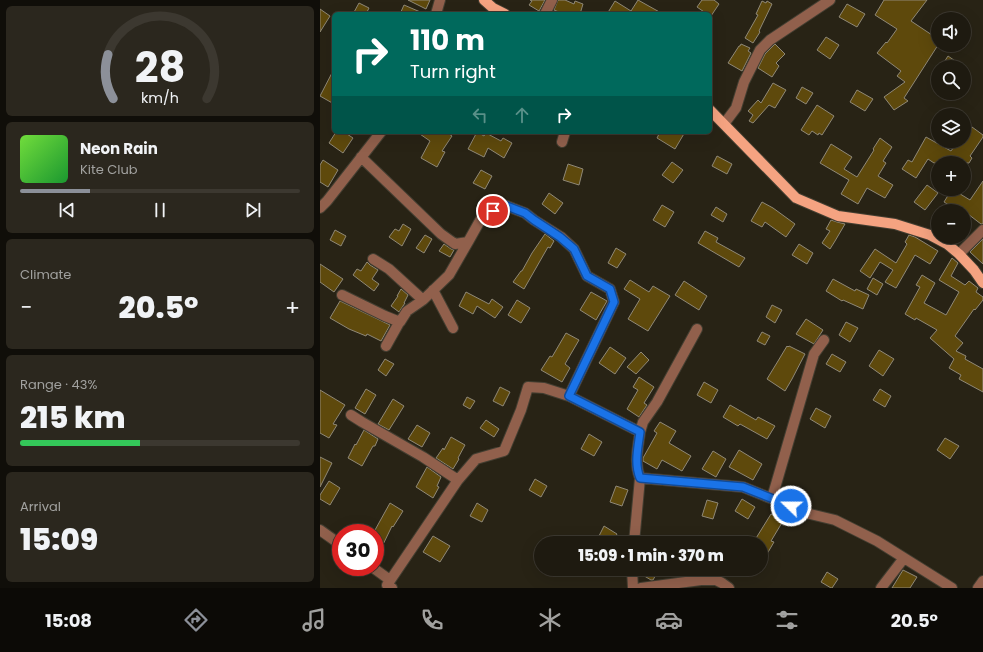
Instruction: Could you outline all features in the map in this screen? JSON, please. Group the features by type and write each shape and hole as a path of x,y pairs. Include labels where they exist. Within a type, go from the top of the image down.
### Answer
{"main road":[{"path":"484,0 493,8 501,12"},
{"path":"712,112 796,198 838,216 895,224 930,235 947,244 959,254 974,270 983,283"}],"street":[{"path":"437,12 440,0"},
{"path":"546,12 552,0"},
{"path":"724,124 736,108 744,82 760,50 770,40 830,0"},
{"path":"322,202 361,158 379,134"},
{"path":"562,142 564,134"},
{"path":"361,158 441,234 454,244 468,242"},
{"path":"386,346 407,311 423,300 449,275 482,218 504,205 525,213 560,237 574,249 587,276 610,289 614,302 569,396"},
{"path":"959,254 983,230"},
{"path":"373,259 389,268 423,300"},
{"path":"433,290 453,328"},
{"path":"342,295 400,322"},
{"path":"635,536 640,478 637,471 637,455 642,422 657,402 697,329"},
{"path":"772,498 814,354 824,340"},
{"path":"380,576 389,585 458,480 476,459 504,451 521,410 528,386 544,388 569,396 640,432"},
{"path":"351,415 423,457 458,480"},
{"path":"640,478 743,487 810,514 835,520 877,541 952,588"},
{"path":"320,530 332,539"},
{"path":"881,588 904,558"},
{"path":"632,576 633,588"},
{"path":"641,588 701,580 716,580 729,588"},
{"path":"978,588 983,581"}],"building":[{"path":"408,0 430,0 426,9"},
{"path":"530,0 545,0 539,11 529,5 532,1"},
{"path":"558,0 565,0 574,4 575,1 583,4 581,12 559,12 554,10"},
{"path":"638,0 659,12 608,12 615,1 631,11"},
{"path":"702,0 714,0 719,4 712,14 712,12 704,12 697,7"},
{"path":"884,0 927,0 911,21 931,34 931,52 934,52 904,98 908,101 894,110 884,97 905,82 897,76 901,71 877,53 886,42 887,43 897,29 875,15"},
{"path":"762,1 766,3 767,1 772,4 759,31 760,32 753,43 745,38 758,15 756,14"},
{"path":"359,3 369,8 367,12 354,12"},
{"path":"847,4 865,14 857,27 839,17"},
{"path":"404,5 420,12 401,12"},
{"path":"320,9 330,16 320,32"},
{"path":"826,37 839,45 830,59 817,50"},
{"path":"741,44 750,48 748,51 751,53 742,71 728,63"},
{"path":"775,44 785,54 776,63 779,66 772,77 758,68 765,54"},
{"path":"948,56 954,60 945,60"},
{"path":"332,73 332,103 320,96"},
{"path":"773,83 786,90 775,108 769,105 753,123 749,121 753,115 748,111 758,100 761,103"},
{"path":"802,87 813,93 806,104 796,98"},
{"path":"857,90 873,99 865,111 850,102"},
{"path":"817,105 834,116 822,135 819,133 818,135 812,131 809,135 801,130"},
{"path":"972,127 983,135 983,137 970,156 931,156 931,161 928,159 916,178 902,169 908,160 912,162 926,137 931,140 931,148 946,148 951,151 953,148 971,148"},
{"path":"335,134 347,134 353,138 343,153 329,143"},
{"path":"420,134 449,134 452,136 442,151 445,152 437,167 421,158 430,141"},
{"path":"476,134 484,136 488,134 501,141 503,138 512,143 504,158 488,148 484,157 468,149"},
{"path":"659,134 684,134 675,149 657,138"},
{"path":"880,138 892,147 883,161 886,163 878,176 893,185 885,198 867,188 858,204 841,194 849,180 820,163 831,144 852,157 844,169 857,177"},
{"path":"717,156 732,164 727,174 712,166"},
{"path":"323,160 338,170 328,187 320,182 320,165"},
{"path":"672,162 683,170 673,183 662,175"},
{"path":"568,164 583,169 579,185 563,180"},
{"path":"481,170 492,176 485,189 473,183"},
{"path":"983,181 983,224 971,216 971,204 947,204 944,202 948,196 963,196 970,200"},
{"path":"927,185 931,188 931,196 936,196 925,210 914,202"},
{"path":"549,193 563,203 555,214 542,204"},
{"path":"762,202 795,224 786,237 765,222 762,227 751,221"},
{"path":"662,205 674,212 665,227 653,220"},
{"path":"716,207 727,214 723,222 711,215"},
{"path":"831,220 845,224 830,249 822,243 830,231 826,229"},
{"path":"403,224 411,229 402,246 389,237 395,229 399,231"},
{"path":"335,230 346,236 341,246 330,240"},
{"path":"705,231 718,238 716,242 745,258 739,267 698,243"},
{"path":"545,234 554,241 550,248 548,247 524,289 513,282 522,271"},
{"path":"425,235 432,239 424,253 416,248"},
{"path":"909,235 938,251 930,264 915,255 896,288 885,282 893,270 880,262 870,278 860,271 875,249 896,263 907,244 905,242"},
{"path":"983,239 983,264 970,252"},
{"path":"444,244 454,250 450,257 439,251"},
{"path":"799,244 813,253 807,264 792,255"},
{"path":"616,248 626,254 617,268 608,263"},
{"path":"952,258 958,263 951,276 965,285 969,281 978,288 976,292 983,297 983,300 975,310 974,309 955,336 963,343 956,351 966,356 965,359 983,369 983,392 959,379 961,375 949,368 954,359 930,338 937,330 916,318 915,320 905,314 920,287 916,285 922,275 935,283 924,303 946,315 959,292 939,280"},
{"path":"367,262 378,270 372,279 379,284 374,291 353,275 357,269 361,271"},
{"path":"320,264 343,279 334,292 320,282"},
{"path":"873,278 883,284 877,295 867,289"},
{"path":"833,279 855,291 856,289 869,295 863,309 843,300 842,301 826,291"},
{"path":"630,280 649,292 653,286 670,296 648,331 628,319 640,299 624,289"},
{"path":"684,281 707,296 699,310 675,295"},
{"path":"401,289 408,295 399,312 391,306"},
{"path":"466,292 489,304 492,299 503,307 495,318 477,306 473,314 459,306"},
{"path":"591,292 607,301 596,320 580,310"},
{"path":"517,300 530,308 521,323 508,315"},
{"path":"340,301 390,325 381,341 367,334 366,336 349,329 330,318"},
{"path":"772,305 782,310 775,323 766,317"},
{"path":"806,319 823,330 814,344 796,334"},
{"path":"846,322 858,328 850,342 839,335"},
{"path":"762,332 770,336 765,345 757,341"},
{"path":"566,333 579,340 565,364 570,368 562,382 541,370 550,356 552,357"},
{"path":"787,346 805,354 785,391 767,379"},
{"path":"610,347 626,358 615,374 599,363"},
{"path":"879,350 894,359 883,376 869,366"},
{"path":"641,352 649,360 636,374 627,367"},
{"path":"832,354 846,362 840,372 826,364"},
{"path":"385,359 394,364 386,376 378,370"},
{"path":"639,377 654,387 644,403 647,405 639,417 627,409 638,390 633,387"},
{"path":"704,382 718,390 711,403 697,395"},
{"path":"500,387 510,392 503,406 493,401"},
{"path":"366,389 376,395 365,414 355,408"},
{"path":"880,389 891,396 885,407 873,400"},
{"path":"320,390 345,405 333,424 337,425 329,438 320,433"},
{"path":"467,397 475,401 470,409 463,405"},
{"path":"393,399 404,406 389,430 378,424"},
{"path":"730,405 756,420 758,417 775,426 767,439 740,424 738,426 723,417"},
{"path":"816,408 831,416 825,428 810,419"},
{"path":"486,420 499,429 494,437 480,428"},
{"path":"660,422 676,431 669,443 691,456 682,471 662,460 657,469 643,461 643,458 657,433 654,431"},
{"path":"417,425 430,433 422,447 408,439"},
{"path":"364,430 378,439 362,466 348,458"},
{"path":"589,434 602,442 594,456 581,449"},
{"path":"451,437 465,445 453,469 436,458 443,448 444,450"},
{"path":"945,438 959,446 950,459 937,450"},
{"path":"739,450 762,464 753,480 729,467"},
{"path":"713,451 726,459 716,477 702,469"},
{"path":"320,457 332,463 320,487"},
{"path":"427,467 441,477 437,486 439,487 433,498 416,487"},
{"path":"535,479 547,486 541,497 529,490"},
{"path":"329,481 340,488 330,505 320,499 320,495"},
{"path":"616,486 628,490 622,506 610,502"},
{"path":"742,499 755,507 748,519 735,511"},
{"path":"707,500 718,503 713,519 702,516"},
{"path":"390,503 403,511 393,527 392,526 384,542 384,524 378,524"},
{"path":"477,503 488,510 482,522 470,516"},
{"path":"771,514 783,521 771,541 774,542 768,552 768,536 757,536"},
{"path":"604,526 617,534 616,536 599,536"},
{"path":"433,536 450,546 440,562 423,552"},
{"path":"903,570 917,577 910,588 892,588"},
{"path":"827,572 838,579 832,588 821,582"},
{"path":"644,576 655,576 653,580"}],"route":[{"path":"493,211 504,205 525,213 560,237 574,249 587,276 610,289 614,302 569,396 640,432 637,455 637,471 640,478 743,487 791,506"}]}
